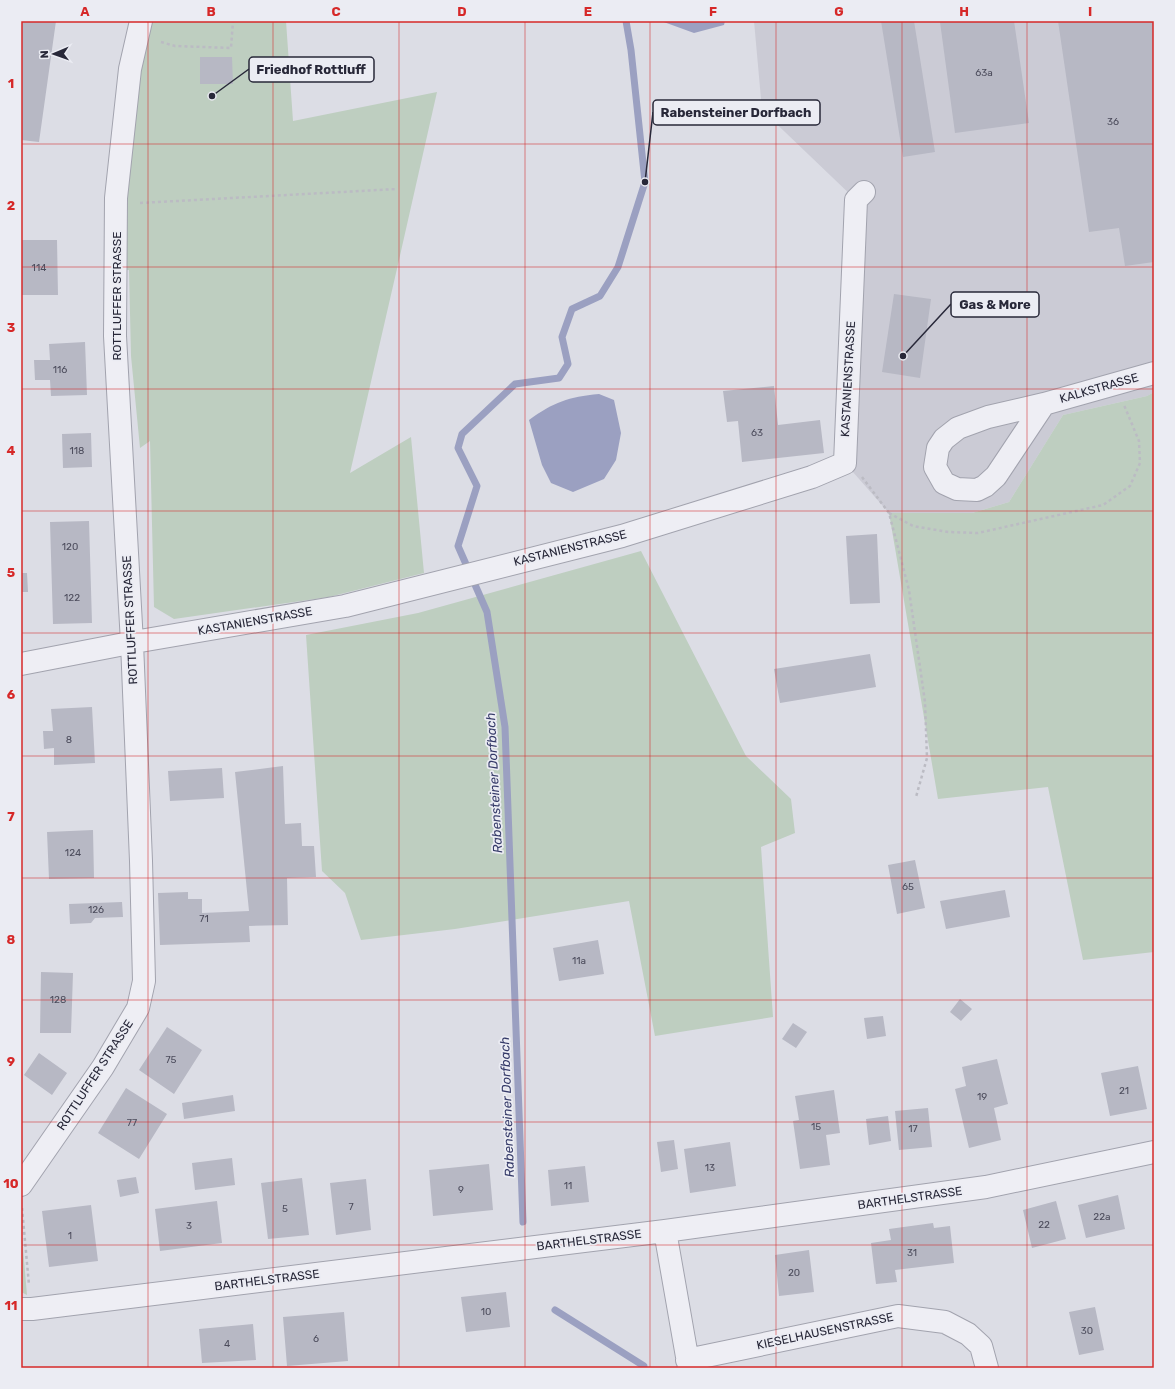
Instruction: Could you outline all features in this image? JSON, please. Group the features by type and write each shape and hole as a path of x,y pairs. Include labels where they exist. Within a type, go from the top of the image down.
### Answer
{"street":[{"name":"ROTTLUFFER STRASSE","path":"21,1185 103,1067 138,1008 144,981 141,861 132,643 115,336 116,204 130,69 140,29"},
{"name":"KASTANIENSTRASSE","path":"21,664 140,641 345,606 622,536 812,477 845,463 856,200 864,192"},
{"name":"KALKSTRASSE","path":"1044,404 996,476 985,486 977,490 957,489 944,483 935,467 938,448 944,439 958,428 988,417 1044,404 1154,373"},
{"name":"BARTHELSTRASSE","path":"26,1309 665,1231 986,1187 1154,1152"},
{"name":"KIESELHAUSENSTRASSE","path":"665,1231 688,1364 898,1316 945,1322 968,1334 981,1346 988,1368"}],"path":[{"path":"140,29 175,46 231,48 233,21"},
{"path":"116,204 397,189"},
{"path":"889,513 912,526 948,532 978,533 1103,505 1130,486 1140,463 1139,441 1115,384"},
{"path":"845,463 859,473 889,513 909,590 925,702 927,758 916,797"},
{"path":"22,1208 26,1309"}],"shaded area":[{"path":"754,21 1154,21 1154,392 1147,396 1063,415 1009,502 972,513 889,513 845,463 856,200 762,110"}],"green space":[{"path":"146,21 286,21 293,121 437,92 350,473 411,437 424,573 329,597 174,619 154,607 150,441 140,448 131,356 129,270 113,271"},
{"path":"1154,392 1154,952 1083,960 1048,787 938,799 889,513 972,513 1009,502 1063,415 1147,396"},
{"path":"641,551 746,756 791,799 795,833 761,847 773,1017 655,1036 629,901 455,929 361,940 345,893 322,871 306,635 418,613"},
{"path":"21,1225 27,1295 21,1292"}],"water":[{"path":"661,21 725,21 724,25 694,33"},
{"path":"599,394 614,400 621,433 616,460 604,479 573,492 551,483 542,465 529,420 562,401"}],"building":[{"path":"21,21 56,21 39,142 21,140"},
{"path":"881,21 914,21 935,152 903,157"},
{"path":"1014,21 1029,123 955,133 940,22"},
{"path":"1058,21 1154,21 1154,262 1125,266 1119,228 1089,232"},
{"path":"200,57 232,57 233,84 200,84"},
{"path":"21,240 57,240 58,295 21,295"},
{"path":"894,294 931,299 920,378 882,372"},
{"path":"85,342 87,395 51,396 50,380 35,380 34,360 50,360 49,344"},
{"path":"774,386 778,425 820,420 824,453 742,462 738,421 727,422 723,391"},
{"path":"91,433 92,467 63,468 62,434"},
{"path":"89,521 92,623 53,624 50,522"},
{"path":"877,534 880,603 850,604 846,536"},
{"path":"21,573 27,573 28,592 21,592"},
{"path":"870,654 876,687 780,703 774,669"},
{"path":"92,707 95,763 54,765 54,748 44,749 43,731 53,731 51,709"},
{"path":"283,766 285,824 301,823 302,846 314,846 316,877 287,878 288,925 249,926 250,942 160,945 158,893 188,892 188,899 202,899 202,913 249,911 235,772"},
{"path":"222,768 224,798 170,801 168,771"},
{"path":"93,830 94,878 49,879 47,832"},
{"path":"915,860 925,908 897,914 888,865"},
{"path":"1005,890 1010,917 946,929 940,901"},
{"path":"122,902 123,917 95,918 91,923 70,924 69,904"},
{"path":"598,940 604,974 559,981 553,948"},
{"path":"41,972 73,973 71,1033 40,1033"},
{"path":"960,999 972,1009 961,1021 950,1012"},
{"path":"883,1016 886,1036 867,1039 864,1018"},
{"path":"793,1023 807,1032 796,1048 782,1039"},
{"path":"167,1027 202,1050 174,1094 139,1070"},
{"path":"39,1053 67,1073 52,1095 24,1075"},
{"path":"997,1059 1008,1104 994,1108 1001,1140 969,1148 955,1089 966,1086 962,1067"},
{"path":"1138,1066 1147,1109 1110,1116 1101,1073"},
{"path":"126,1088 167,1114 139,1159 98,1133"},
{"path":"834,1090 840,1133 826,1135 830,1165 800,1169 793,1121 799,1120 795,1096"},
{"path":"233,1095 235,1111 184,1119 182,1103"},
{"path":"928,1108 932,1147 899,1150 895,1111"},
{"path":"888,1116 891,1141 869,1145 866,1119"},
{"path":"674,1140 678,1169 661,1172 657,1142"},
{"path":"730,1142 736,1186 690,1193 684,1149"},
{"path":"232,1158 235,1185 195,1190 192,1163"},
{"path":"489,1164 493,1210 433,1216 429,1170"},
{"path":"585,1166 589,1202 551,1206 548,1170"},
{"path":"136,1177 139,1193 120,1197 117,1180"},
{"path":"302,1178 309,1235 268,1239 261,1183"},
{"path":"366,1179 371,1230 336,1235 330,1183"},
{"path":"1118,1195 1125,1229 1086,1238 1078,1205"},
{"path":"217,1201 222,1243 160,1251 155,1209"},
{"path":"1056,1201 1066,1239 1032,1248 1023,1210"},
{"path":"91,1205 98,1261 49,1267 42,1211"},
{"path":"933,1223 934,1228 950,1226 954,1263 895,1270 897,1282 876,1284 871,1243 891,1240 889,1229"},
{"path":"809,1250 814,1292 779,1296 775,1255"},
{"path":"506,1292 510,1327 466,1332 461,1297"},
{"path":"1095,1307 1104,1350 1079,1355 1069,1312"},
{"path":"344,1312 348,1361 287,1366 283,1317"},
{"path":"253,1324 256,1360 202,1363 199,1329"}],"waterway":[{"name":"Rabensteiner Dorfbach","path":"523,1222 505,727 487,612 458,546 477,486 458,448 462,434 515,384 559,378 568,364 562,337 572,309 600,296 618,267 645,182 631,50 626,21"},
{"name":"Rabensteiner Dorfbach","path":"555,1310 644,1366 644,1368"}],"place":[{"name":"Friedhof Rottluff","path":"212,96"},
{"name":"Rabensteiner Dorfbach","path":"645,182"},
{"name":"Gas & More","path":"903,356"}]}
